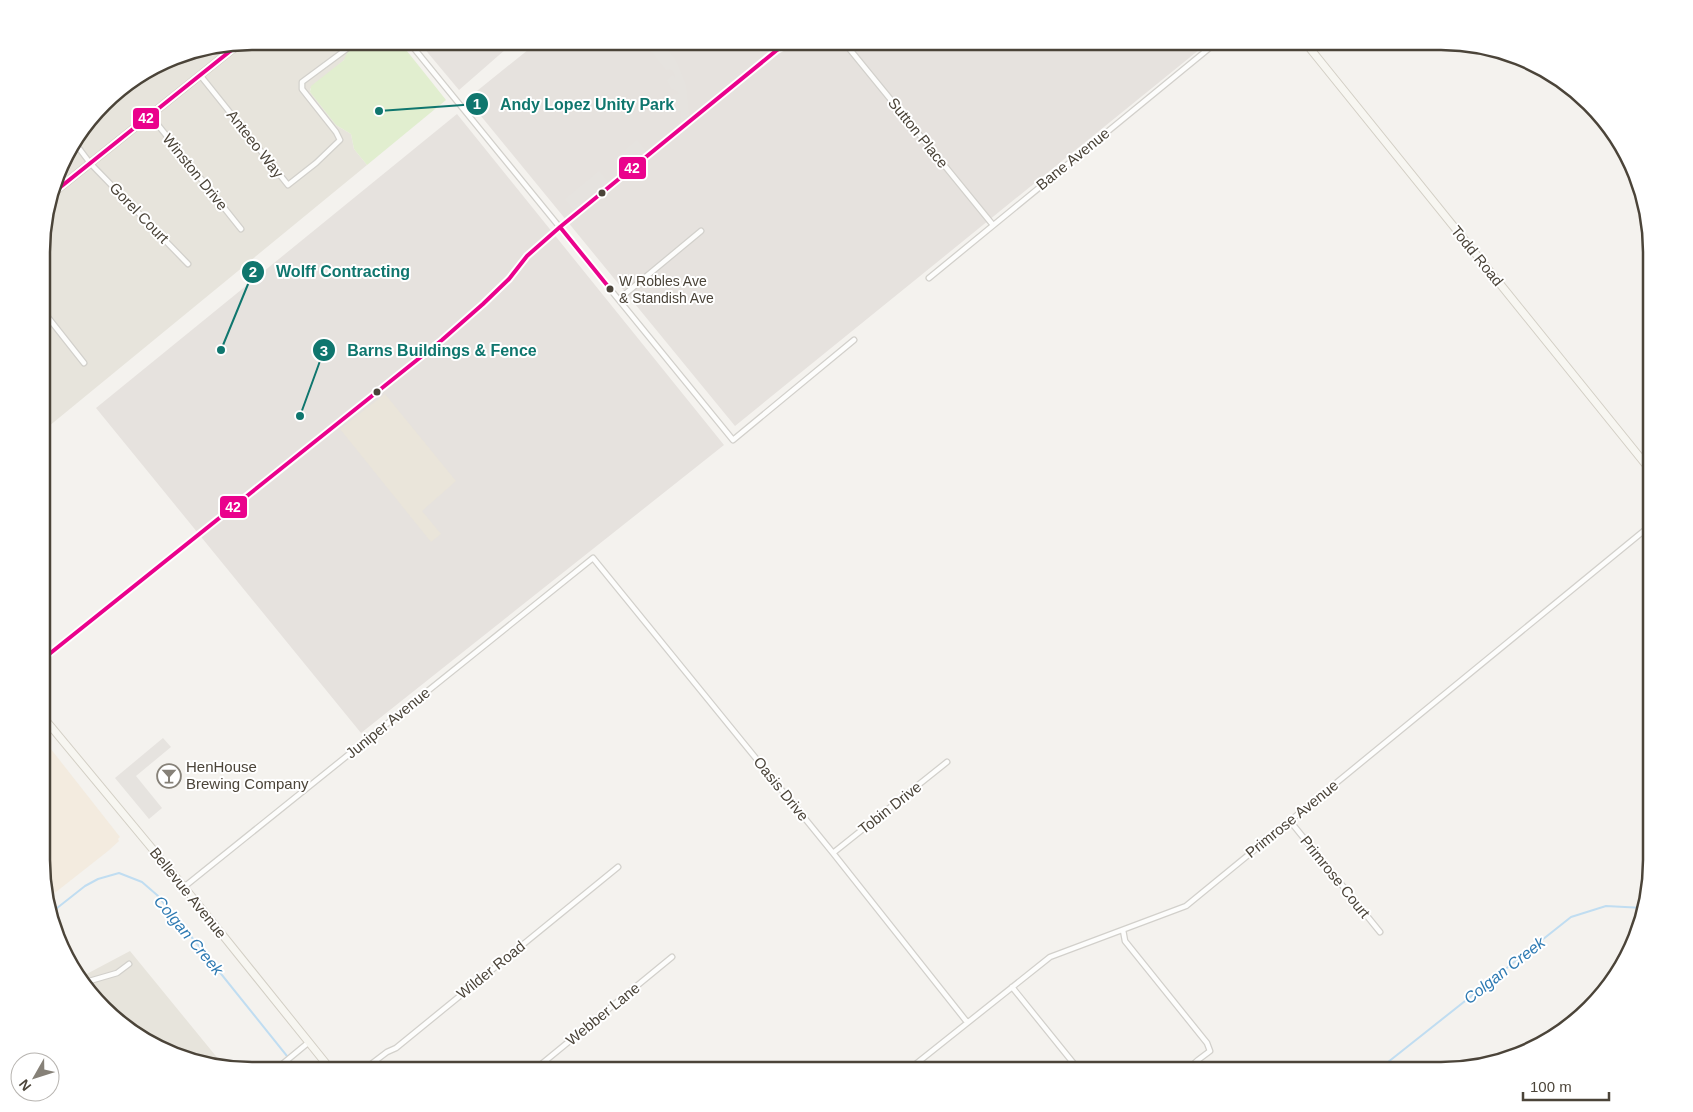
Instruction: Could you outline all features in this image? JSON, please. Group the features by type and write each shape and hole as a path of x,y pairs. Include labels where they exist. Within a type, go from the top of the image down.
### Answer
{"street":[{"name":"Anteeo Way","path":"200,75 288,185 316,163 340,140 336,132 302,90 302,82 345,50"},
{"path":"415,50 732,440 854,340"},
{"path":"50,653 449,334 509,279 528,256 560,226 776,50"},
{"name":"Sutton Place","path":"850,50 993,225"},
{"name":"Bane Avenue","path":"929,278 1207,50"},
{"name":"Todd Road","path":"1311,50 1643,461"},
{"path":"61,186 230,51"},
{"name":"Winston Drive","path":"150,115 241,229"},
{"name":"Gorel Court","path":"79,148 90,163 188,264"},
{"path":"619,299 701,231"},
{"path":"50,320 84,363"},
{"name":"Primrose Avenue","path":"917,1062 1050,957 1186,906 1643,532"},
{"name":"Oasis Drive","path":"593,558 968,1022"},
{"name":"Juniper Avenue","path":"184,887 593,558"},
{"name":"Bellevue Avenue","path":"50,725 184,887 325,1062"},
{"name":"Tobin Drive","path":"833,853 948,762"},
{"name":"Primrose Court","path":"1290,821 1380,932"},
{"name":"Wilder Road","path":"374,1062 396,1048 618,867"},
{"path":"1123,930 1125,941 1208,1043 1210,1051 1196,1062"},
{"name":"Webber Lane","path":"544,1062 672,957"},
{"path":"90,981 117,973 129,964"},
{"path":"1012,987 1073,1062"},
{"path":"284,1062 309,1042"}],"shaded area":[{"path":"239,50 345,50 348,53 344,60 310,89 310,92 336,125 351,134 354,149 367,165 50,425 50,239 54,213 65,175 77,151 100,119 119,100 151,77 175,65 213,54"},
{"path":"426,50 505,50 459,90"},
{"path":"528,50 1199,50 735,426 467,99"},
{"path":"650,50 668,50 675,59 686,85 689,115 681,122 681,111 676,111 673,95 679,94 671,88 667,80 673,75 675,78 675,75 670,69 666,70"},
{"path":"457,114 724,445 361,733 96,408"},
{"path":"637,140 647,152 642,155 635,152 618,166 613,160"},
{"path":"599,171 609,183 600,191 598,189 591,194 575,211 565,199"},
{"path":"385,394 456,481 422,511 441,534 431,542 340,429"},
{"path":"163,738 171,747 136,776 162,808 149,819 115,778"},
{"path":"50,748 120,837 119,841 53,894 50,873"},
{"path":"130,951 218,1059 175,1047 140,1028 109,1003 86,974"}],"green space":[{"path":"343,50 406,50 446,100 367,165 354,149 351,134 336,125 310,92 311,86 344,60 347,53"}],"waterway":[{"name":"Colgan Creek","path":"56,909 85,886 98,879 119,873 142,882 157,895 292,1062"},
{"name":"Colgan Creek","path":"1388,1062 1571,917 1606,906 1637,908"}],"transit line":[{"name":"42","path":"50,653 442,340 483,304 509,279 527,256 560,227 777,50"},
{"name":"42","path":"61,186 230,51"},
{"name":"42","path":"560,227 611,290"}],"place":[{"name":"Andy Lopez Unity Park","path":"379,111"},
{"name":"W Robles Ave & Standish Ave","path":"610,289"},
{"name":"Wolff Contracting","path":"221,350"},
{"name":"Barns Buildings & Fence","path":"300,416"},
{"name":"HenHouse Brewing Company","path":"169,776"}]}
